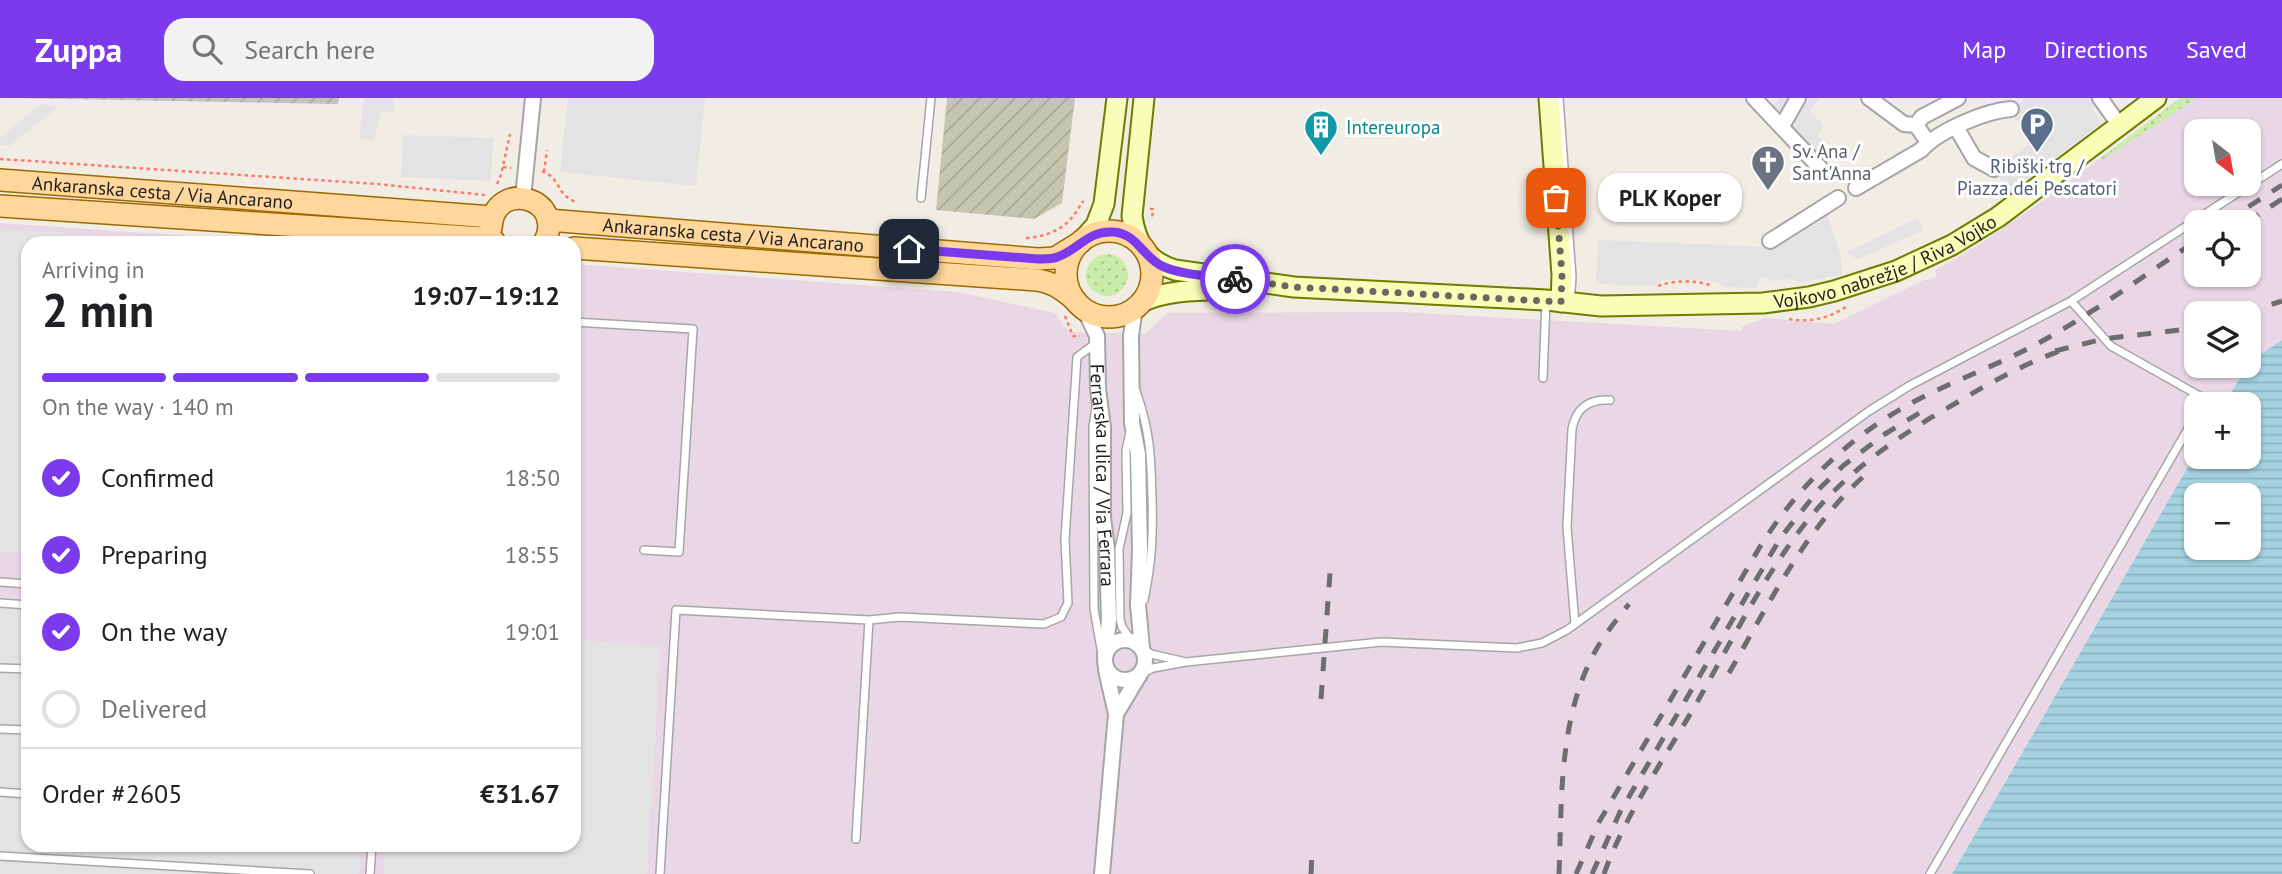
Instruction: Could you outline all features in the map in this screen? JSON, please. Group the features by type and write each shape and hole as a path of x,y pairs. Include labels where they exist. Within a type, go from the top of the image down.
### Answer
{"main road":[{"name":"Ankaranska cesta / Via Ancarano","path":"0,180 492,217"},
{"path":"492,236 492,217 496,210 508,200 523,198 536,203 546,213 548,236"},
{"name":"Ankaranska cesta / Via Ancarano","path":"0,206 448,236"},
{"name":"Ankaranska cesta / Via Ancarano","path":"548,220 1038,259 1055,258 1081,242"},
{"path":"1100,232 1114,232 1128,236 1143,250 1152,269 1151,284 1136,308 1124,315 1110,318 1096,316 1083,309 1070,309 1066,272 1069,259 1087,237 1100,232"},
{"name":"Ankaranska cesta / Via Ancarano","path":"581,248 1048,281 1061,288 1070,309"}],"street":[{"path":"523,198 533,98"},
{"path":"1081,242 1096,225 1104,204 1117,98"},
{"path":"1144,98 1132,216 1134,230 1143,250 1161,266 1175,270 1294,287"},
{"path":"1549,98 1562,275 1559,301"},
{"path":"1754,98 1823,171"},
{"path":"1782,126 1798,98"},
{"path":"1868,98 1904,124 1916,125"},
{"path":"1916,125 1930,104 1958,98"},
{"path":"2100,98 2120,126"},
{"name":"Vojkovo nabrežje / Riva Vojko","path":"1294,287 1559,301 1601,306 1763,303 1809,297 1866,282 1932,255 1982,227 2157,98"},
{"path":"1856,188 1956,127 1998,110 2011,109"},
{"path":"1916,125 1928,142"},
{"path":"1956,127 1974,158 1994,169"},
{"path":"1770,241 1838,198"},
{"path":"1141,302 1172,292 1294,287"},
{"name":"Ferrarska ulica / Via Ferrara","path":"1136,644 1139,624 1138,453 1132,423 1132,378 1133,321 1141,302"},
{"name":"Ferrarska ulica / Via Ferrara","path":"1070,309 1087,317 1097,336 1098,388 1103,427 1103,517 1108,561 1109,620 1105,662 1116,714"},
{"path":"1102,874 1116,714 1140,674 1146,661 1136,644 1118,640 1108,649 1105,662 1110,674 1122,680 1135,678 1140,674"}],"lane":[{"path":"921,198 931,98"},
{"path":"1543,378 1559,301 1572,277 1559,98"},
{"path":"1140,674 1153,668 1185,662 1381,642 1517,648 1542,643 1575,624 1869,411 1909,386 2071,301 2282,163"},
{"path":"2071,301 2111,346 2192,392"},
{"path":"581,322 693,329 679,552 644,550"},
{"path":"660,874 676,610 869,620 900,617 1033,625 1061,617 1068,603 1065,539 1077,357 1097,341"},
{"path":"1132,378 1146,419 1151,465 1153,548 1139,624"},
{"path":"1575,624 1567,527 1572,429 1574,418 1584,405 1592,401 1610,400"},
{"path":"1132,423 1126,450 1127,513 1119,549 1120,619 1122,627 1136,644 1150,654 1185,662"},
{"path":"1930,874 2184,436"},
{"path":"0,582 21,584"},
{"path":"0,604 21,606"},
{"path":"856,839 869,620"},
{"path":"0,668 21,669"},
{"path":"0,729 21,730"},
{"path":"0,792 21,794"},
{"path":"370,874 372,852"},
{"path":"0,856 310,874"}],"path":[{"path":"496,186 510,134"},
{"path":"547,150 544,172 554,177 561,194 583,203"},
{"path":"0,159 377,184 484,196 489,194"},
{"path":"1025,238 1039,237 1064,227 1076,215 1082,202"},
{"path":"1652,289 1670,282 1711,286"},
{"path":"1070,309 1073,336"}],"shaded area":[{"path":"8,98 339,98 338,104"},
{"path":"364,98 393,98 395,112 381,112 374,141 359,138"},
{"path":"568,98 705,98 696,186 560,172"},
{"path":"947,98 1075,98 1062,203 1034,219 936,210"},
{"path":"1779,98 1820,98 1810,111 1824,126 1817,134 1836,155 1826,163 1773,106"},
{"name":"Ribiški trg / Piazza dei Pescatori","path":"2023,98 2092,98 2093,110 2102,123 2000,200 2004,184 1994,169 2031,143 2012,113 2011,107 2024,101"},
{"path":"2180,98 2282,98 2282,340 2261,354 2261,301 2184,301 2184,378 2240,378 2231,392 2184,392 2184,469 2187,469 1952,874 0,874 0,223 190,236 21,236 21,852 581,852 581,265 958,292 1055,313 1069,332 1145,334 1167,313 1403,312 1741,331 1742,327 1764,318 1834,324 1937,276 1935,270 1975,247 2053,194"},
{"path":"40,104 58,107 9,146 0,145 0,138"},
{"path":"403,135 493,138 491,181 401,177"},
{"path":"1826,212 1841,257 1842,275 1801,282 1790,279 1771,281 1766,276 1760,279 1757,288 1724,287 1716,282 1703,280 1664,280 1652,286 1596,284 1598,240 1770,247"},
{"path":"1918,218 1924,230 1858,259 1845,253"},
{"path":"0,229 106,236 21,236 21,552 0,551"},
{"path":"0,598 21,600 21,852 360,852 359,874 0,874"},
{"path":"581,640 661,646 647,874 383,874 385,852 581,852"}],"green space":[{"path":"2180,98 2197,98 2102,160 2101,158"},
{"path":"1107,254 1122,260 1128,275 1122,290 1107,296 1092,290 1086,275 1092,260"}],"water":[{"path":"2282,340 2282,874 1952,874 2187,469 2261,469 2261,392 2231,392 2240,378 2261,378 2261,354"}],"railway":[{"path":"2243,210 2282,185"},
{"path":"2261,213 2282,199"},
{"path":"1576,874 1599,822 1761,545 1777,521 1814,477 1856,439 1903,408 2056,333 2184,249"},
{"path":"2261,308 2282,301"},
{"path":"2055,351 2103,339 2184,329"},
{"path":"1604,874 1633,810 1748,611 1807,521 1857,470 1915,428 1996,380 2065,349"},
{"path":"1592,874 1620,812 1781,537 1821,487 1844,465 1885,434 1929,407"},
{"path":"1729,673 1806,543 1824,519 1865,475"},
{"path":"1321,699 1330,573"},
{"path":"1559,874 1562,785 1569,726 1576,697 1600,643 1629,604"},
{"path":"1311,874 1312,854"}],"way so far":[{"path":"1235,279 1294,287 1561,302 1562,275 1556,198"}],"place":[{"name":"Ribiški trg / Piazza dei Pescatori","path":"2037,154"},
{"name":"Intereuropa","path":"1321,157"},
{"name":"Sv. Ana / Sant'Anna","path":"1768,192"},
{"name":"PLK Koper","path":"1556,198"}],"route":[{"path":"909,249 1055,258 1087,237 1100,232 1114,232 1128,236 1161,266 1235,279"}]}
